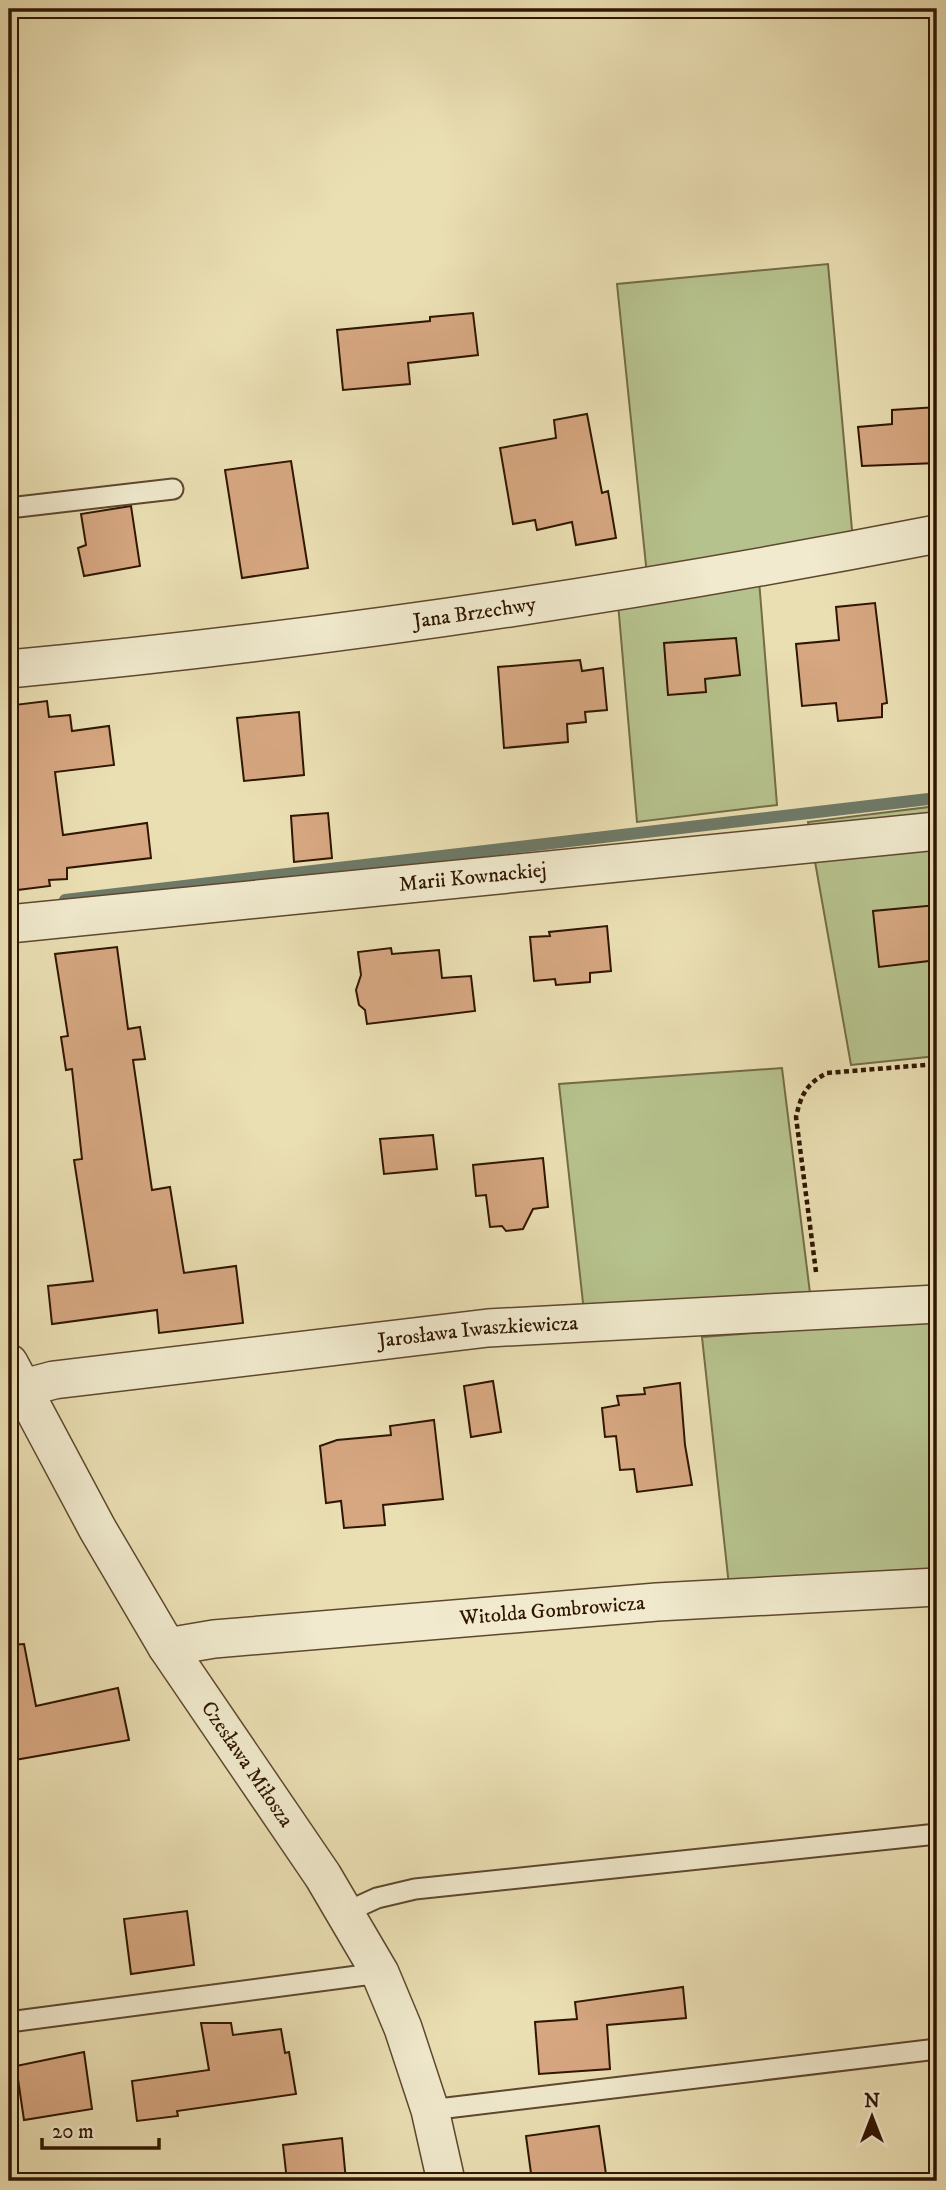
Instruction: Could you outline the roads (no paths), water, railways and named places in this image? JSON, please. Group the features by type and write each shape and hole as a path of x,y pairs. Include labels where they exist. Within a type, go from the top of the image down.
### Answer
{"street":[{"name":"Jana Brzechwy","path":"9,669 389,625 624,592 937,534"},
{"name":"Marii Kownackiej","path":"9,924 937,831"},
{"name":"Jarosława Iwaszkiewicza","path":"14,1376 54,1380 488,1328 937,1304"},
{"name":"Czesława Miłosza","path":"14,1376 167,1647 316,1866 380,1973 403,2028 430,2110 446,2181"},
{"name":"Witolda Gombrowicza","path":"167,1647 214,1639 657,1602 937,1587"}],"lane":[{"path":"9,508 173,489"},
{"path":"344,1913 377,1898 415,1889 937,1834"},
{"path":"9,2022 380,1973"},
{"path":"430,2110 937,2049"}],"waterway":[{"path":"65,900 937,798"}]}
